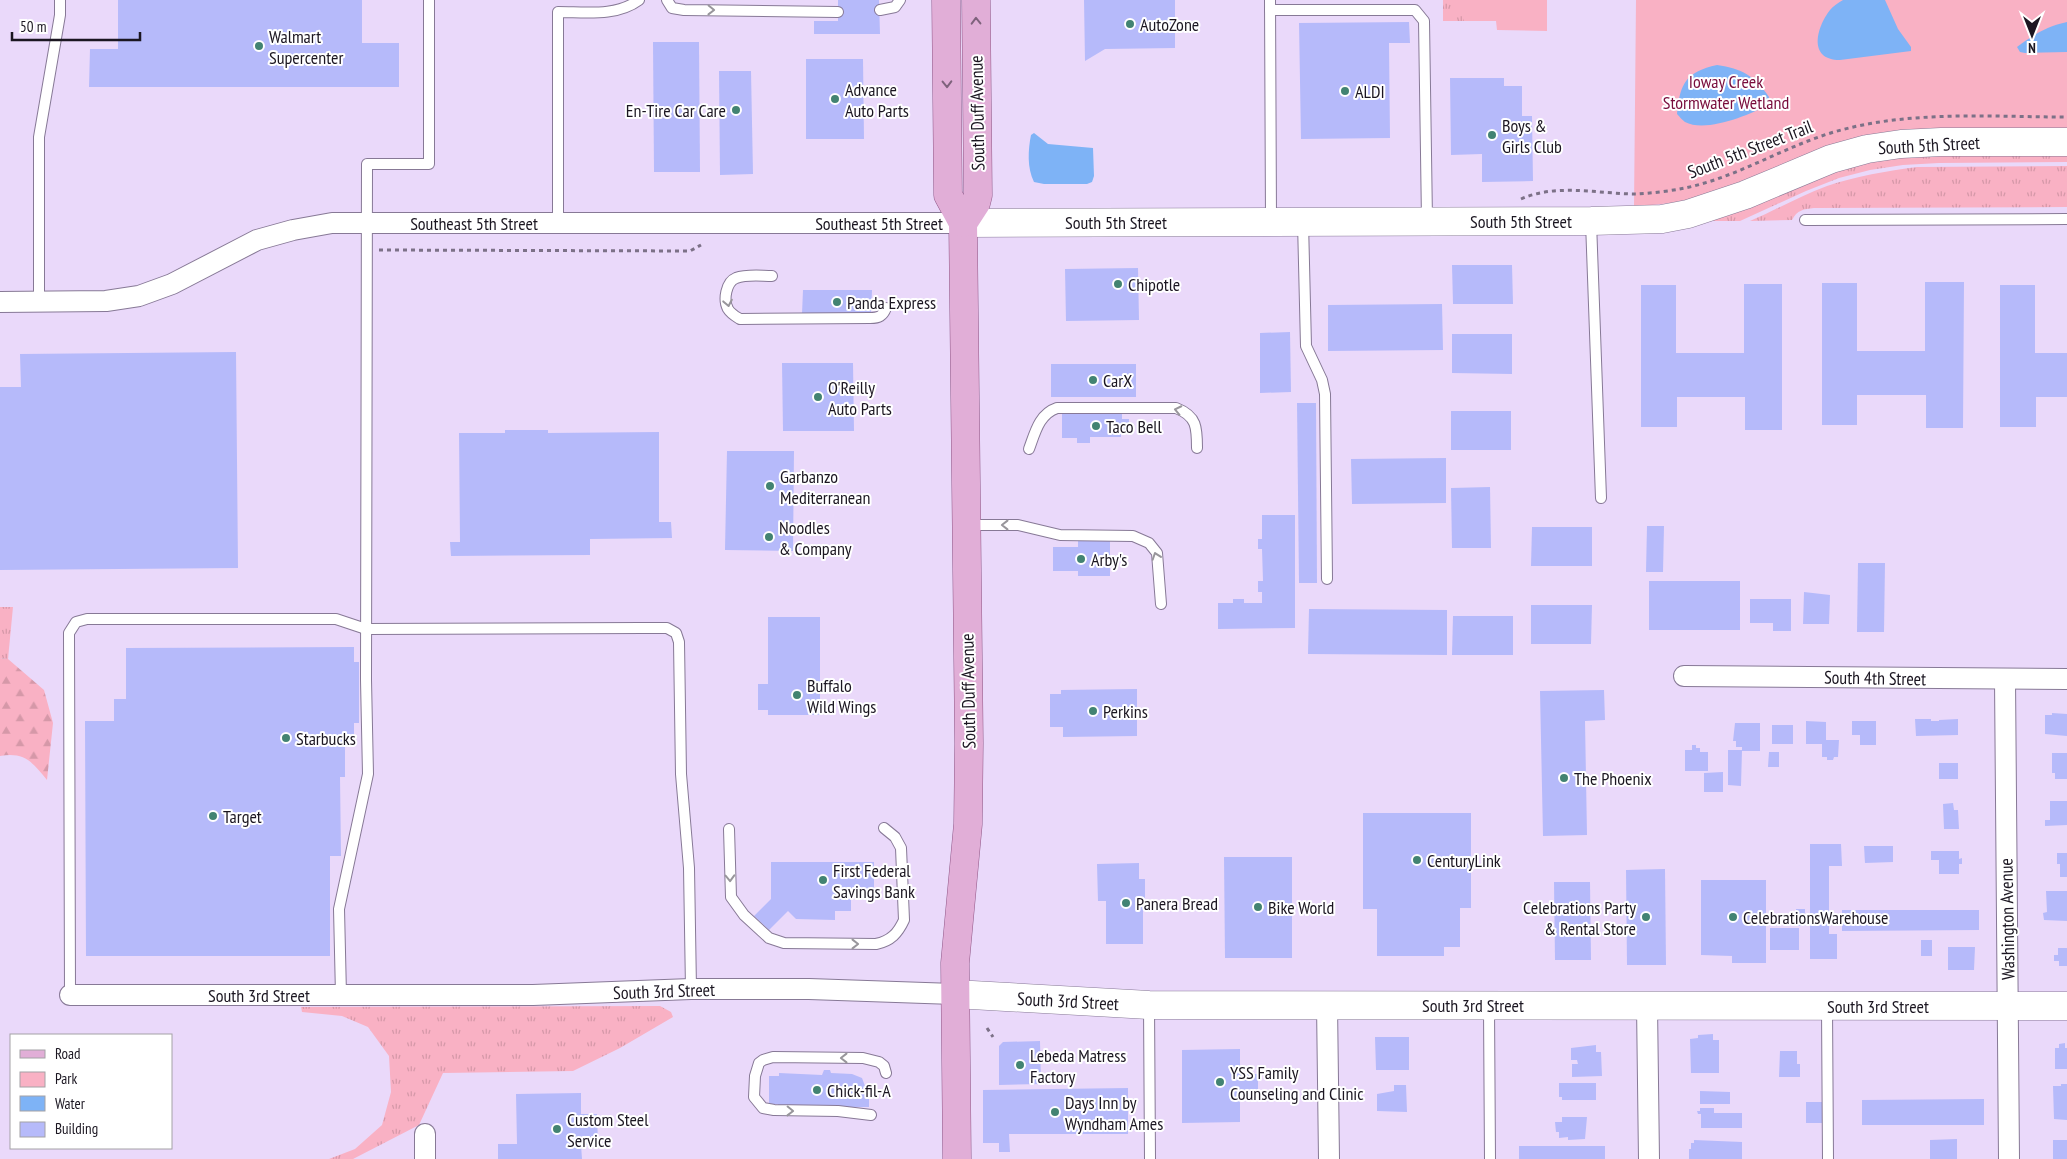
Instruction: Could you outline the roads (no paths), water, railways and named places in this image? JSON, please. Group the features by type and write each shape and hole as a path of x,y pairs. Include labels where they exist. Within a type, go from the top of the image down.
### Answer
{"main road":[{"name":"South Duff Avenue","path":"963,223 976,202 978,195 976,0"},
{"name":"South Duff Avenue","path":"944,1 948,196 963,223 969,781 968,824 955,963 954,994 957,1159"}],"street":[{"name":"South 5th Street","path":"963,223 1591,221 1662,219 1688,214 1745,196 1831,159 1866,149 1902,144 1941,142 2067,142"},
{"name":"Southeast 5th Street","path":"0,302 106,301 139,296 172,284 257,240 293,230 332,223 963,223"},
{"name":"South 4th Street","path":"1684,676 2067,679"},
{"name":"Washington Avenue","path":"2004,679 2009,1159"},
{"name":"South 3rd Street","path":"70,995 533,995 691,989 809,988 1149,1005 2067,1006"},
{"path":"1327,1004 1328,1159"},
{"path":"1647,1005 1649,1159"},
{"path":"425,1134 425,1159"}],"lane":[{"path":"39,302 39,137 60,15 60,0"},
{"path":"341,995 339,909 368,774 366,629 367,164 429,164 429,0"},
{"path":"558,223 558,12 611,12 629,7 639,0"},
{"path":"667,0 672,8 684,10 838,12"},
{"path":"880,10 895,7 900,0"},
{"path":"1271,221 1270,5 1415,10 1421,15 1424,21 1427,221"},
{"path":"1805,220 2067,219"},
{"path":"1303,221 1306,346 1322,380 1325,394 1327,579"},
{"path":"1591,221 1601,498"},
{"path":"772,276 743,276 734,278 728,285 726,292 726,307 740,319 878,318 884,314 886,308"},
{"path":"1029,449 1042,416 1048,411 1057,408 1176,408 1187,412 1194,421 1197,430 1197,448"},
{"path":"966,525 1018,525 1060,535 1133,536 1149,542 1157,553 1161,604"},
{"path":"70,995 69,632 76,622 86,619 336,619 366,629 667,628 676,633 679,642 681,774 689,868 691,989"},
{"path":"729,829 731,897 744,916 769,938 784,943 876,944 888,941 899,930 904,920 901,848 895,837 884,828"},
{"path":"1149,1005 1150,1159"},
{"path":"1489,1005 1490,1159"},
{"path":"1827,1006 1828,1159"},
{"path":"871,1115 838,1111 767,1110 754,1097 757,1069 763,1060 773,1057 863,1058 879,1062 884,1066 886,1073"}],"water":[{"path":"1843,0 1885,0 1898,29 1911,47 1911,51 1840,60 1830,59 1823,55 1819,49 1818,42 1821,25 1831,9"},
{"path":"2067,22 2067,52 2025,53 2020,52 2017,47 2040,32"},
{"path":"1717,65 1740,71 1753,78 1769,97 1768,105 1739,118 1715,124 1694,125 1685,122 1677,114 1680,94 1686,80 1698,71"},
{"path":"1034,133 1048,144 1093,148 1094,176 1092,182 1087,184 1044,184 1034,182 1030,171 1029,147 1031,135"}],"place":[{"name":"AutoZone","path":"1130,24"},
{"name":"Walmart Supercenter","path":"259,46"},
{"name":"ALDI","path":"1345,91"},
{"name":"Advance Auto Parts","path":"835,99"},
{"name":"En-Tire Car Care","path":"736,110"},
{"name":"Boys & Girls Club","path":"1492,135"},
{"name":"Chipotle","path":"1118,284"},
{"name":"Panda Express","path":"837,302"},
{"name":"CarX","path":"1093,380"},
{"name":"O'Reilly Auto Parts","path":"818,397"},
{"name":"Taco Bell","path":"1096,426"},
{"name":"Garbanzo Mediterranean","path":"770,486"},
{"name":"Noodles & Company","path":"769,537"},
{"name":"Arby's","path":"1081,559"},
{"name":"Buffalo Wild Wings","path":"797,695"},
{"name":"Perkins","path":"1093,711"},
{"name":"Starbucks","path":"286,738"},
{"name":"The Phoenix","path":"1564,778"},
{"name":"Target","path":"213,816"},
{"name":"CenturyLink","path":"1417,860"},
{"name":"First Federal Savings Bank","path":"823,880"},
{"name":"Panera Bread","path":"1126,903"},
{"name":"Bike World","path":"1258,907"},
{"name":"Celebrations Party & Rental Store","path":"1646,917"},
{"name":"CelebrationsWarehouse","path":"1733,917"},
{"name":"Lebeda Matress Factory","path":"1020,1065"},
{"name":"YSS Family Counseling and Clinic","path":"1220,1082"},
{"name":"Chick-fil-A","path":"817,1090"},
{"name":"Days Inn by Wyndham Ames","path":"1055,1112"},
{"name":"Custom Steel Service","path":"557,1129"}],"park label":[{"name":"Ioway Creek Stormwater Wetland","path":"1726,91"}]}
